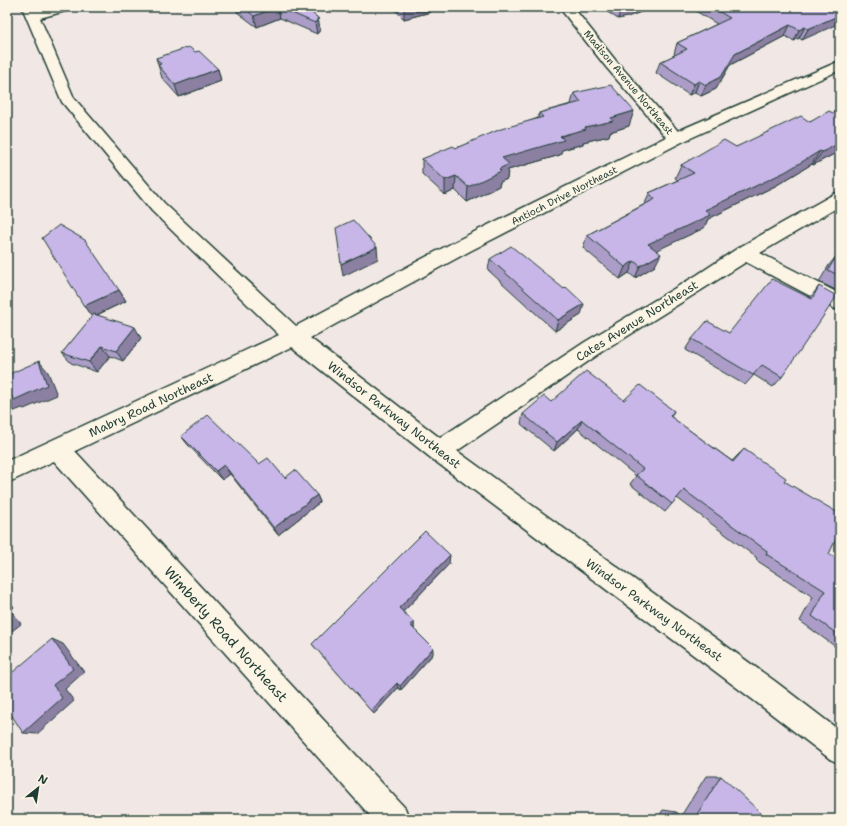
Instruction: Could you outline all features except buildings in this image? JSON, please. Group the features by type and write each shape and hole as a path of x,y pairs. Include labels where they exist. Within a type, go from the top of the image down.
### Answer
{"street":[{"path":"30,11 64,7"},
{"name":"Madison Avenue Northeast","path":"566,7 611,64 676,138"},
{"name":"Windsor Parkway Northeast","path":"30,11 67,100 158,207 294,337 439,451 766,692 840,749"},
{"name":"Antioch Drive Northeast","path":"294,337 463,246 676,138 840,65"},
{"name":"Cates Avenue Northeast","path":"439,451 592,348 704,280 745,253 840,198"},
{"path":"745,253 840,303"},
{"name":"Mabry Road Northeast","path":"7,472 294,337"},
{"name":"Wimberly Road Northeast","path":"58,448 394,819"}]}
